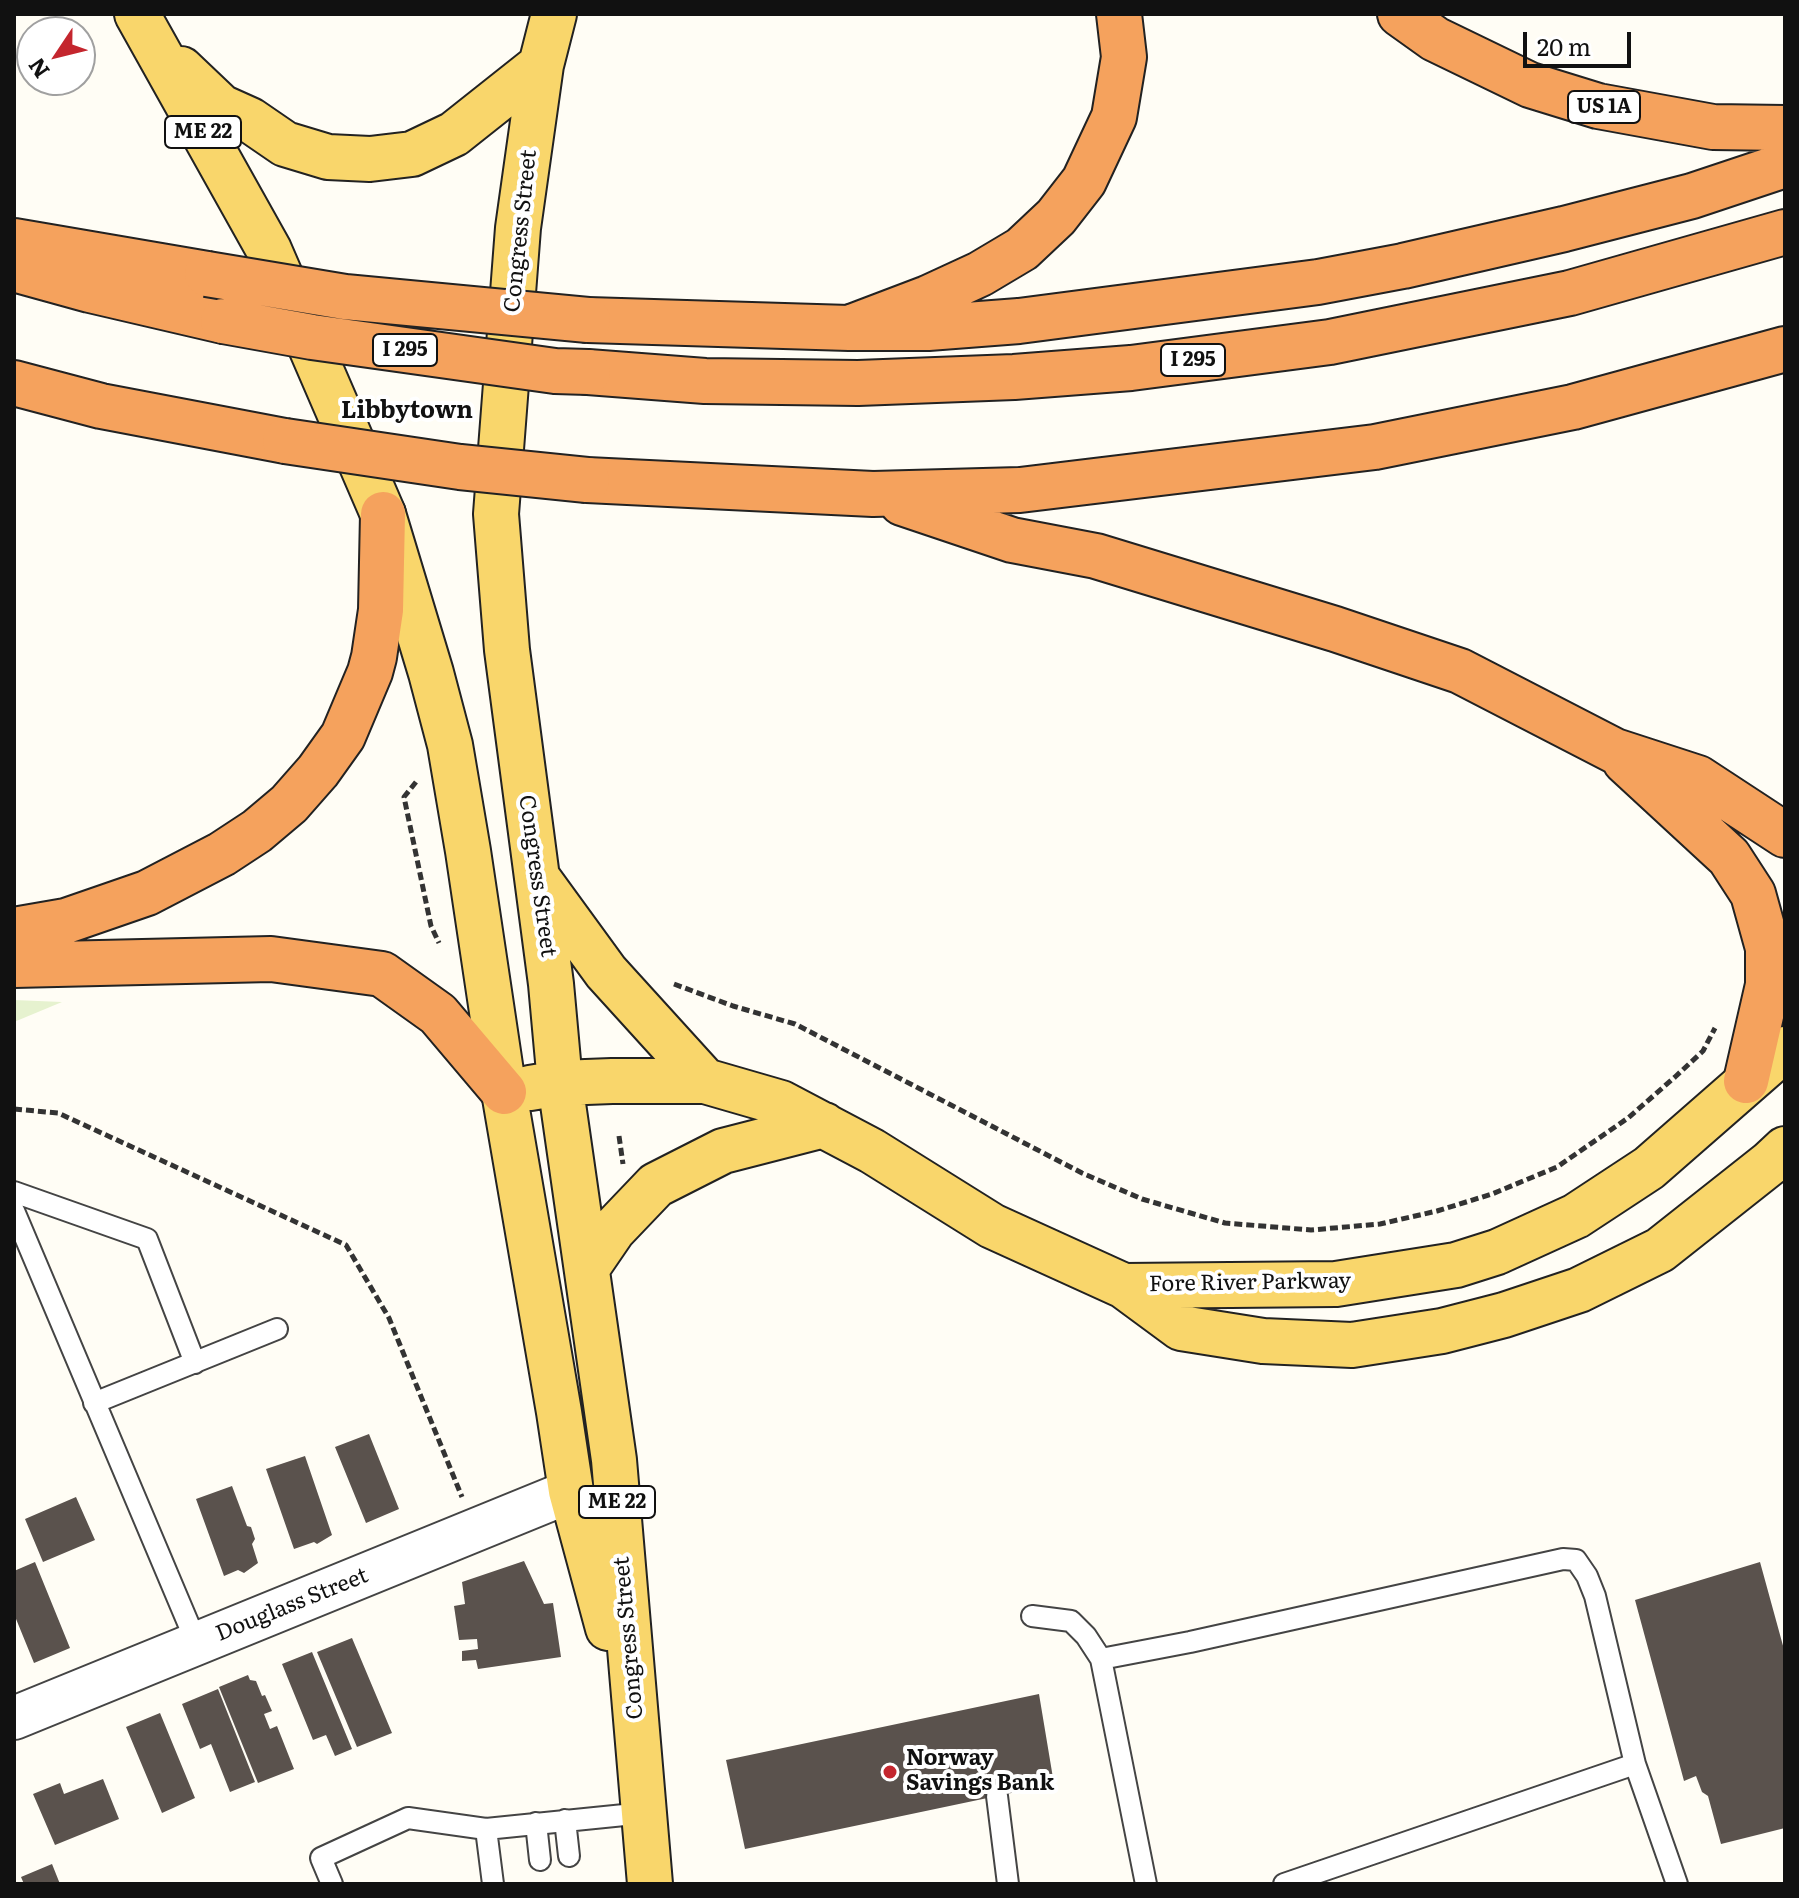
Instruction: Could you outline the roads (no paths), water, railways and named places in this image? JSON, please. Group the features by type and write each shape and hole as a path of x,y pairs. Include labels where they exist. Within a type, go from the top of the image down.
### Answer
{"highway":[{"path":"849,328 980,274 1022,249 1056,217 1084,181 1114,117 1124,57 1119,14"},
{"path":"1400,14 1423,26"},
{"name":"US 1A","path":"1423,26 1530,85 1598,106 1713,127 1785,128"},
{"path":"14,241 345,297 588,320 928,328 1019,321 1318,282 1403,266 1692,196 1785,165"},
{"name":"I 295","path":"14,269 223,321 555,371 705,381 858,383 1014,377 1131,368 1330,342 1570,293 1785,232"},
{"path":"14,383 101,406 285,441 460,467 587,480 873,494 1020,490 1375,447 1573,407 1785,349"},
{"path":"873,494 1012,540 1096,556 1460,671 1615,751 1698,778 1785,835"},
{"path":"14,930 66,921 147,893 222,854 257,831 289,804 343,736 370,672 381,610 383,514"},
{"path":"1615,751 1729,857 1753,894 1768,948 1768,985 1746,1081"},
{"path":"14,965 271,959 382,974 438,1014 504,1092"}],"main road":[{"name":"Congress Street","path":"554,14 541,65 518,228 496,514 507,650 538,878 560,1083 614,1460 650,1884"},
{"name":"Congress Street","path":"144,26 269,250 383,514 431,673 450,745 571,1491 638,1738"},
{"path":"144,26 221,107 250,120 285,144 328,157 370,159 412,154 454,134 541,65"},
{"path":"538,878 606,972 705,1081"},
{"name":"Fore River Parkway","path":"1124,1286 1336,1284 1456,1265 1497,1252 1576,1216 1649,1168 1785,1049"},
{"name":"Fore River Parkway","path":"504,1092 560,1083 705,1081 781,1103 872,1151 992,1226 1124,1286 1181,1328 1263,1341 1352,1345 1442,1331 1504,1315 1579,1290 1660,1250 1785,1149"},
{"path":"587,1268 613,1230 656,1185 723,1151 824,1125"}],"street":[{"name":"Douglass Street","path":"14,1718 571,1491"}],"lane":[{"path":"14,1192 147,1239 195,1363"},
{"path":"14,1211 197,1644"},
{"path":"94,1403 277,1329"},
{"path":"1101,1659 1563,1559 1576,1560 1595,1596 1635,1764 1677,1884"},
{"path":"1032,1616 1071,1621 1086,1636 1101,1659 1146,1884"},
{"path":"1284,1884 1635,1764"},
{"path":"997,1796 1008,1884"},
{"path":"332,1884 321,1858 408,1818 486,1829 644,1813"},
{"path":"565,1820 569,1856"},
{"path":"536,1823 540,1860"},
{"path":"486,1829 493,1884"}],"place":[{"name":"Norway Savings Bank","path":"890,1772"}],"district":[{"name":"Libbytown","path":"407,411"}]}
